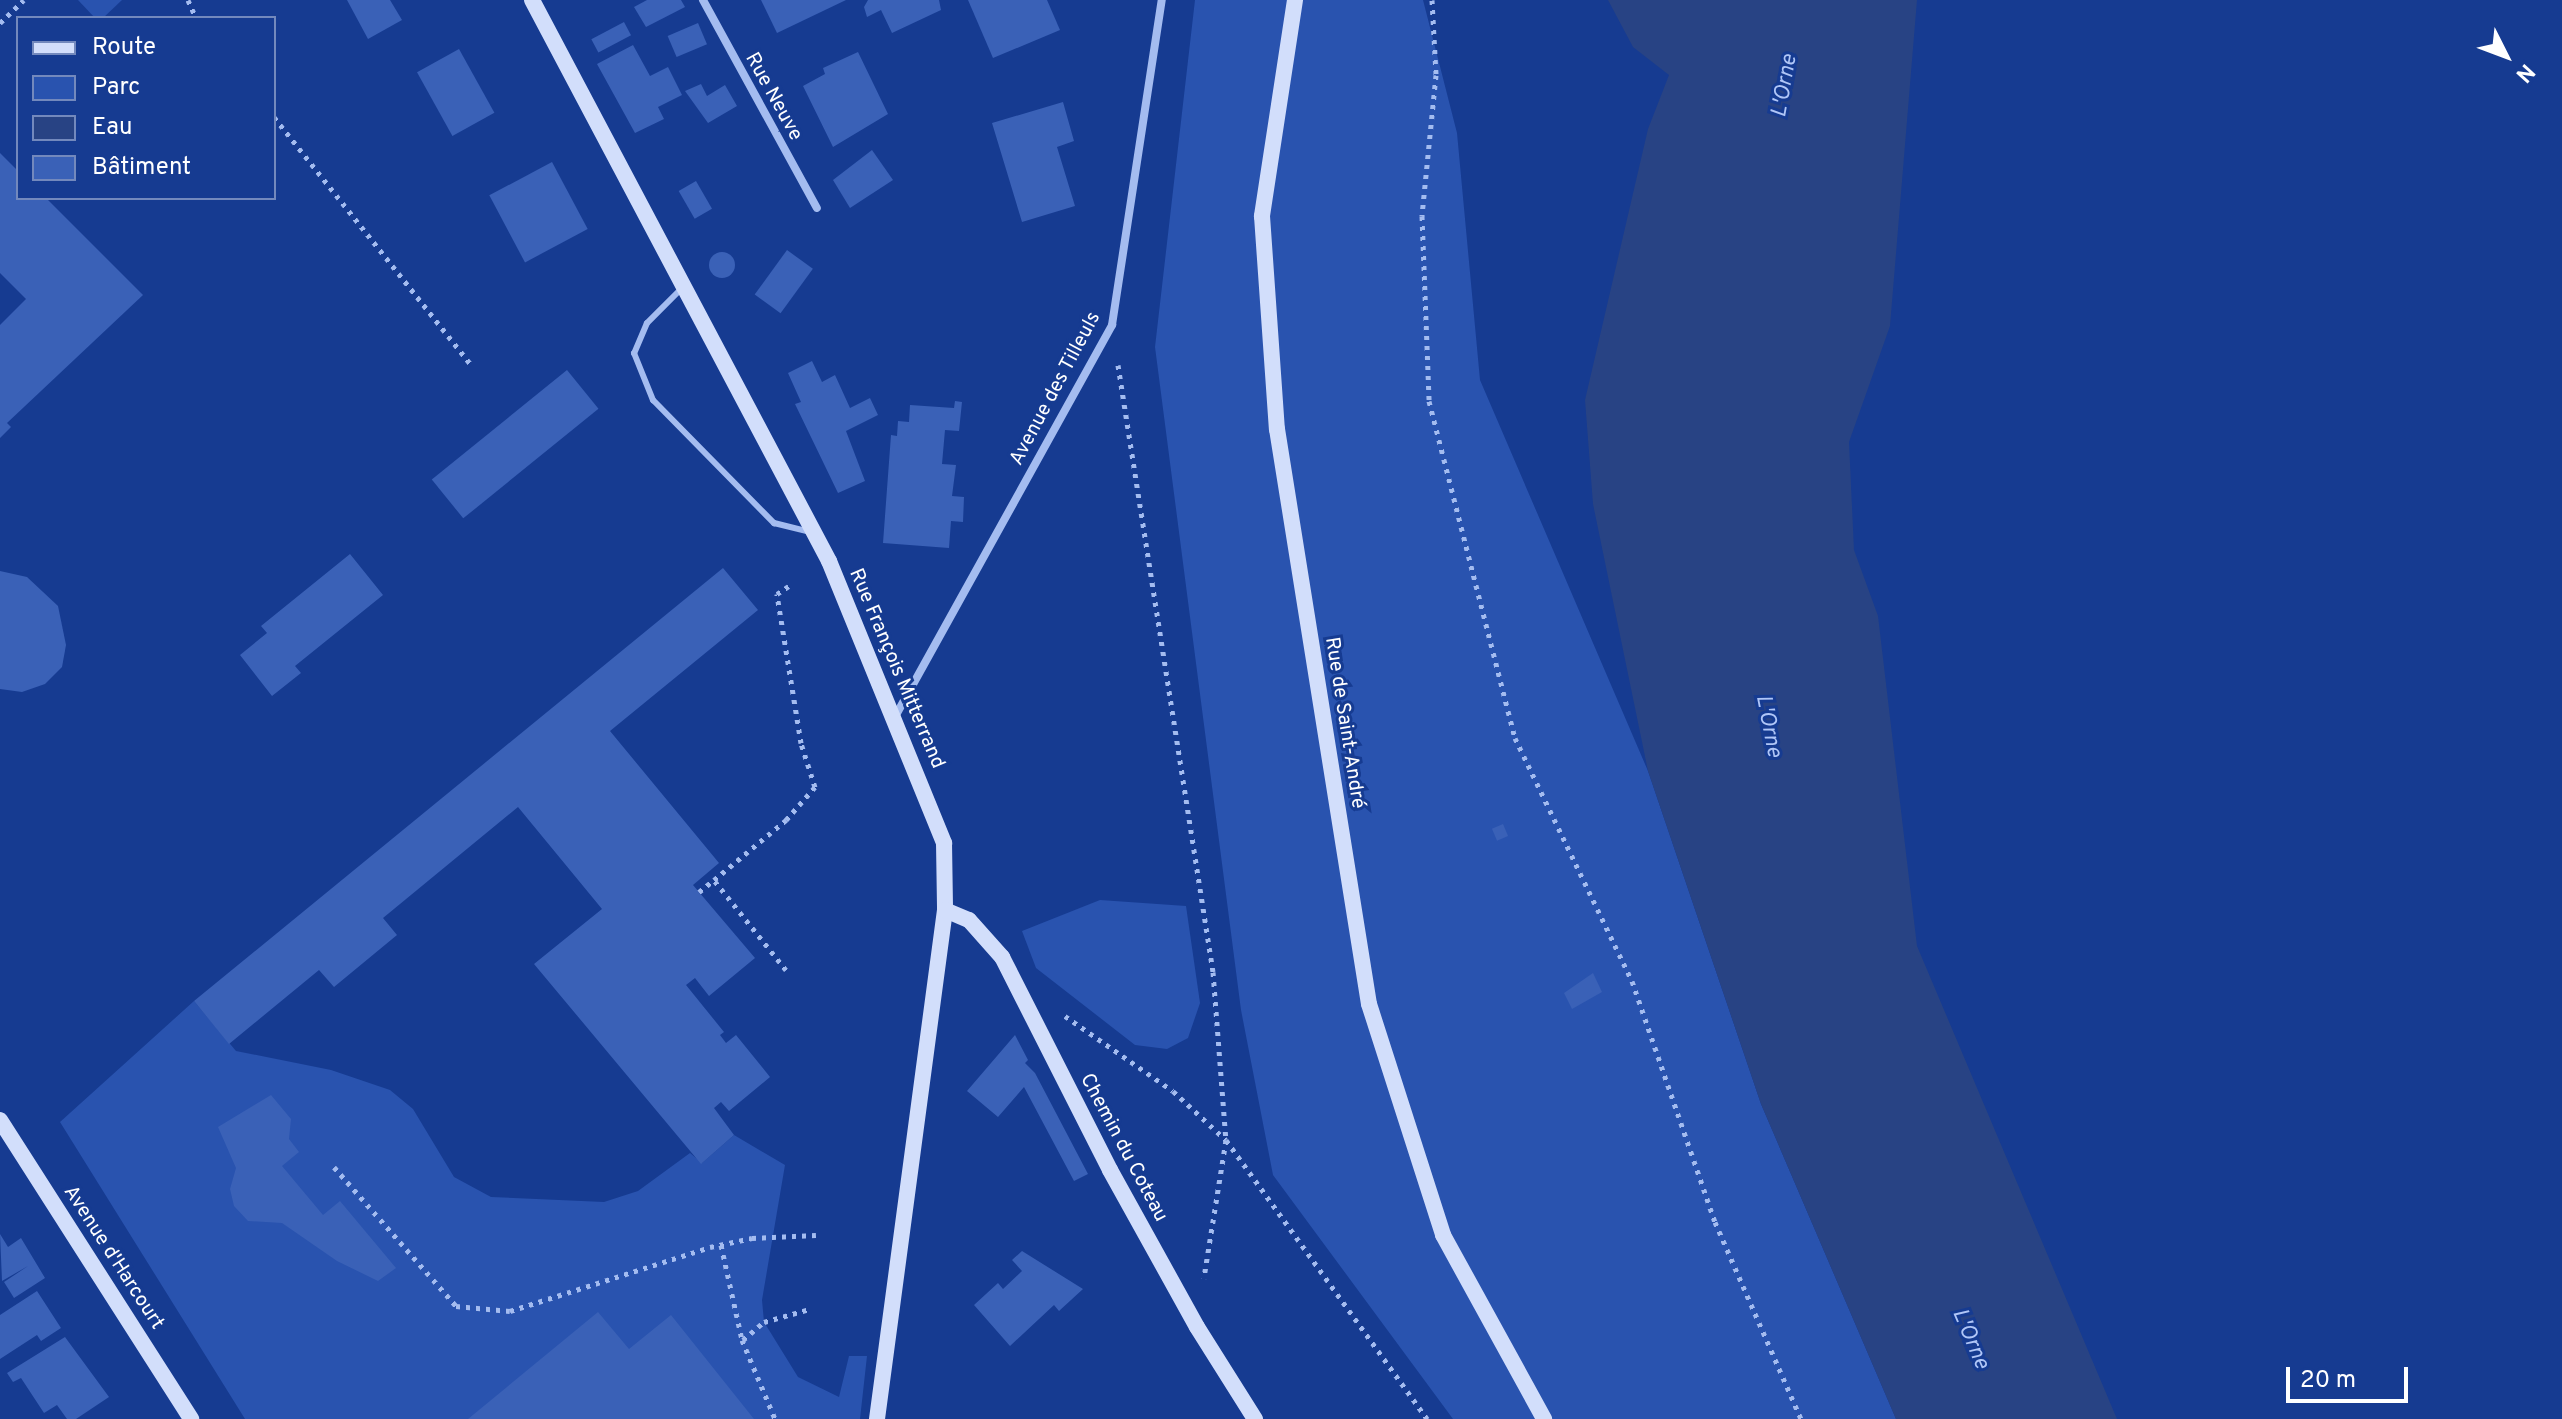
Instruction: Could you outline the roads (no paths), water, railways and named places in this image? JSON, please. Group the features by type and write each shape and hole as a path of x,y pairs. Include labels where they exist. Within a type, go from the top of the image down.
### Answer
{"street":[{"name":"Rue François Mitterrand","path":"532,0 814,533 896,715 944,843 945,910 877,1419"},
{"name":"Rue Neuve","path":"703,0 817,208"},
{"name":"Avenue des Tilleuls","path":"896,715 1112,325 1162,0"},
{"name":"Rue de Saint-André","path":"1295,0 1262,216 1277,429 1369,1004 1443,1235 1544,1419"},
{"name":"Chemin du Coteau","path":"945,910 969,920 1002,957 1197,1327 1255,1419"},
{"name":"Avenue d'Harcourt","path":"0,1120 191,1419"}],"lane":[{"path":"683,287 647,323 634,353 653,400 774,523 814,533"}],"water":[{"name":"L'Orne","path":"1608,0 1917,0 1890,326 1849,442 1854,550 1878,616 1917,946 2117,1419 1896,1419 1761,1104 1648,771 1593,504 1585,400 1648,129 1669,75 1633,47"}]}
